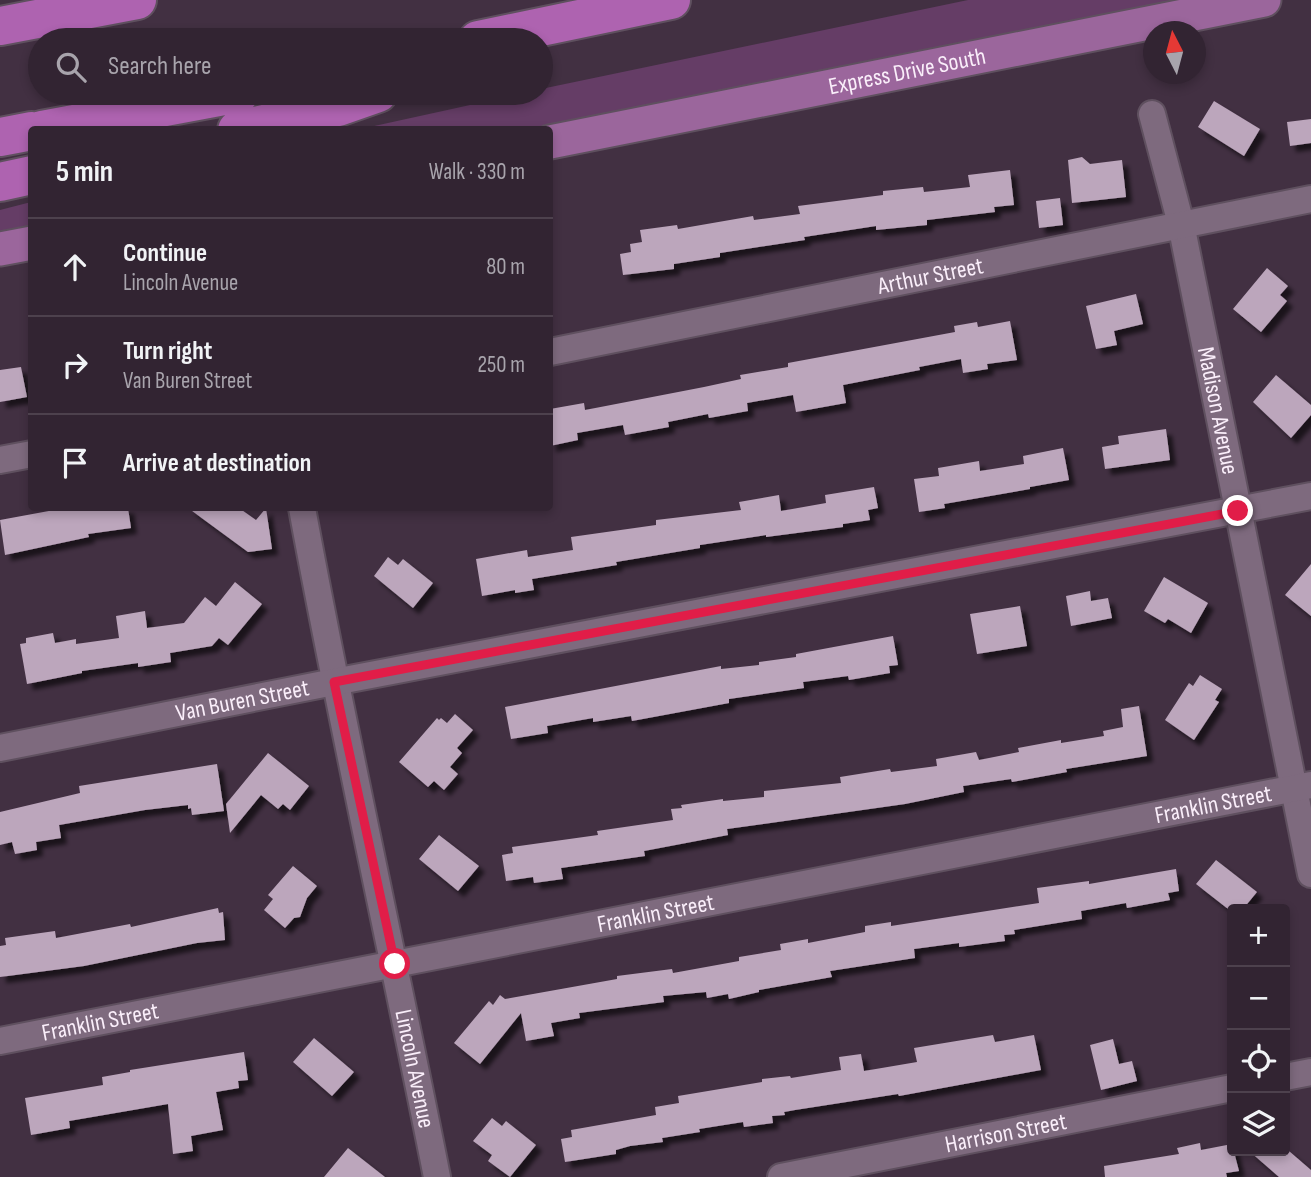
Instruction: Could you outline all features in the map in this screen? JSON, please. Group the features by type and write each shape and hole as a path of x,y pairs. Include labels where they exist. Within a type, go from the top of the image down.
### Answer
{"highway":[{"path":"0,26 137,0"},
{"path":"532,28 671,0"},
{"path":"553,28 586,16"},
{"path":"63,126 176,105"},
{"path":"255,126 344,105"},
{"path":"0,137 28,132"},
{"path":"0,181 28,176"}],"main road":[{"name":"Express Drive South","path":"553,141 1264,0"},
{"path":"0,249 28,244"}],"street":[{"name":"Madison Avenue","path":"1152,114 1181,224 1238,511 1302,786 1311,874"},
{"name":"Arthur Street","path":"553,351 1311,199"},
{"path":"0,460 28,455"},
{"name":"Van Buren Street","path":"0,748 1311,496"},
{"name":"Lincoln Avenue","path":"303,511 334,682 395,964 436,1177"},
{"name":"Franklin Street","path":"0,1041 1302,786"},
{"path":"1290,1076 1311,1072"},
{"name":"Harrison Street","path":"781,1177 1227,1089"}],"shaded area":[{"path":"968,0 1194,0 553,127 374,126 470,105 553,105 553,86"},
{"path":"28,203 28,228 0,232 0,210"}],"building":[{"path":"1214,101 1260,129 1244,156 1198,127"},
{"path":"1311,119 1311,143 1290,146 1287,122"},
{"path":"1082,157 1090,164 1122,160 1126,197 1072,203 1068,160"},
{"path":"1010,170 1014,205 994,207 995,212 927,220 927,225 876,230 876,226 804,237 805,240 720,253 720,257 674,264 674,269 623,275 620,254 631,252 630,244 642,242 640,230 677,225 678,229 753,216 754,220 800,214 798,206 883,195 883,191 923,187 924,192 970,187 968,175"},
{"path":"1060,198 1063,225 1039,228 1036,201"},
{"path":"1267,268 1288,286 1280,295 1287,301 1261,332 1233,309"},
{"path":"1136,294 1143,324 1114,331 1117,345 1096,349 1086,306"},
{"path":"1010,321 1017,360 987,364 988,369 963,373 961,359 843,385 846,403 796,412 793,395 747,403 748,411 709,418 708,414 668,422 669,427 625,435 623,425 577,433 578,440 553,445 553,408 584,403 585,410 741,379 740,375 788,367 788,363 955,332 954,326 977,322 978,327"},
{"path":"21,367 27,397 0,402 0,370"},
{"path":"1276,375 1311,405 1311,415 1291,438 1253,402"},
{"path":"1166,429 1170,460 1105,469 1102,447 1119,444 1118,436"},
{"path":"1063,448 1069,480 944,504 945,508 919,512 914,479 939,476 938,468 979,461 980,471 1024,464 1023,456"},
{"path":"874,487 878,508 868,510 870,520 843,524 843,527 700,545 700,548 616,562 617,565 532,579 534,590 515,593 515,590 482,596 476,559 527,550 528,557 573,550 571,537 656,525 656,520 741,510 739,502 779,495 781,511 826,503 825,495"},
{"path":"49,511 128,511 131,528 88,534 89,537 5,555 0,520"},
{"path":"192,511 243,511 256,520 266,511 272,549 248,552"},
{"path":"388,557 398,565 403,559 433,583 413,608 374,576"},
{"path":"1311,564 1311,616 1285,595"},
{"path":"1164,577 1208,603 1191,633 1168,619 1165,623 1144,611"},
{"path":"235,582 262,604 228,645 219,638 212,646 170,653 171,662 138,667 138,663 82,671 27,684 20,644 26,643 26,638 53,633 55,643 76,639 76,644 119,638 116,616 145,611 147,628 184,623 205,597 216,606"},
{"path":"1090,591 1091,601 1108,598 1112,618 1071,626 1066,596"},
{"path":"1020,606 1027,646 977,654 970,614"},
{"path":"893,636 898,665 889,666 890,673 849,680 848,676 803,682 804,688 729,699 729,703 632,721 631,716 593,722 593,718 547,726 548,733 511,739 505,707 721,666 721,669 759,665 759,662 796,657 796,654"},
{"path":"1200,675 1222,689 1215,700 1219,702 1194,740 1165,720 1189,683 1193,686"},
{"path":"1139,706 1147,756 1066,769 1067,772 1012,782 1011,779 963,786 964,792 905,804 727,829 728,835 644,851 645,856 561,868 563,879 534,883 533,877 506,881 502,855 513,853 512,847 598,835 597,831 673,820 671,809 682,808 681,805 764,797 764,791 841,783 840,777 890,769 891,772 937,766 936,759 976,752 979,760 1019,752 1018,748 1104,736 1103,731 1123,727 1121,709"},
{"path":"455,714 473,730 457,748 462,753 450,767 458,774 444,790 434,781 428,787 399,762 437,718 447,723"},
{"path":"268,753 309,786 290,810 283,804 278,809 261,795 230,833 226,804"},
{"path":"217,764 224,811 192,815 188,805 145,810 59,825 61,838 36,842 37,850 15,854 12,842 0,845 0,812 80,793 79,786"},
{"path":"439,835 479,866 458,891 419,859"},
{"path":"1216,860 1257,892 1247,904 1227,904 1227,908 1196,884"},
{"path":"293,866 317,886 307,898 300,917 294,918 285,928 264,910 273,899 268,895"},
{"path":"1176,869 1179,891 1168,893 1170,900 1127,908 1126,903 1081,911 1082,919 1014,930 1015,934 1004,935 1005,941 914,949 915,958 830,971 832,977 759,990 729,999 728,994 707,998 706,992 663,996 664,1002 579,1013 580,1018 551,1023 554,1036 526,1041 521,1013 480,1064 454,1043 489,1001 493,1005 500,995 505,999 617,979 617,976 672,969 673,973 739,961 739,957 781,950 780,944 808,939 808,943 865,932 865,926 891,922 891,926 1039,903 1037,888 1089,881 1089,884"},
{"path":"218,908 219,913 223,912 225,940 197,943 84,966 0,977 0,946 6,945 5,938 55,931 56,938 130,924 131,927"},
{"path":"993,1035 995,1042 1034,1035 1041,1070 899,1096 898,1094 784,1112 785,1115 772,1116 773,1123 744,1127 743,1122 699,1129 700,1132 662,1138 663,1142 616,1150 616,1154 565,1162 561,1139 572,1137 571,1130 656,1115 655,1107 679,1103 678,1096 762,1082 762,1079 791,1078 841,1070 839,1057 861,1054 864,1071 917,1062 914,1048"},
{"path":"314,1038 354,1072 332,1096 293,1062"},
{"path":"1113,1039 1119,1064 1132,1061 1137,1081 1101,1090 1090,1045"},
{"path":"244,1052 248,1080 238,1081 239,1088 216,1092 223,1130 191,1136 193,1151 173,1154 168,1104 69,1121 70,1128 31,1135 25,1098 103,1085 102,1077 130,1070"},
{"path":"492,1118 502,1126 506,1121 536,1145 510,1177 488,1161 492,1155 473,1141"},
{"path":"1200,1143 1201,1150 1227,1145 1227,1156 1235,1156 1239,1171 1226,1173 1227,1177 1105,1177 1104,1166 1179,1154 1177,1148"},
{"path":"348,1148 385,1177 324,1177"},
{"path":"1290,1152 1311,1170 1311,1177 1279,1177 1255,1156 1290,1156"}],"route":[{"path":"395,964 334,682 1238,511"}]}
